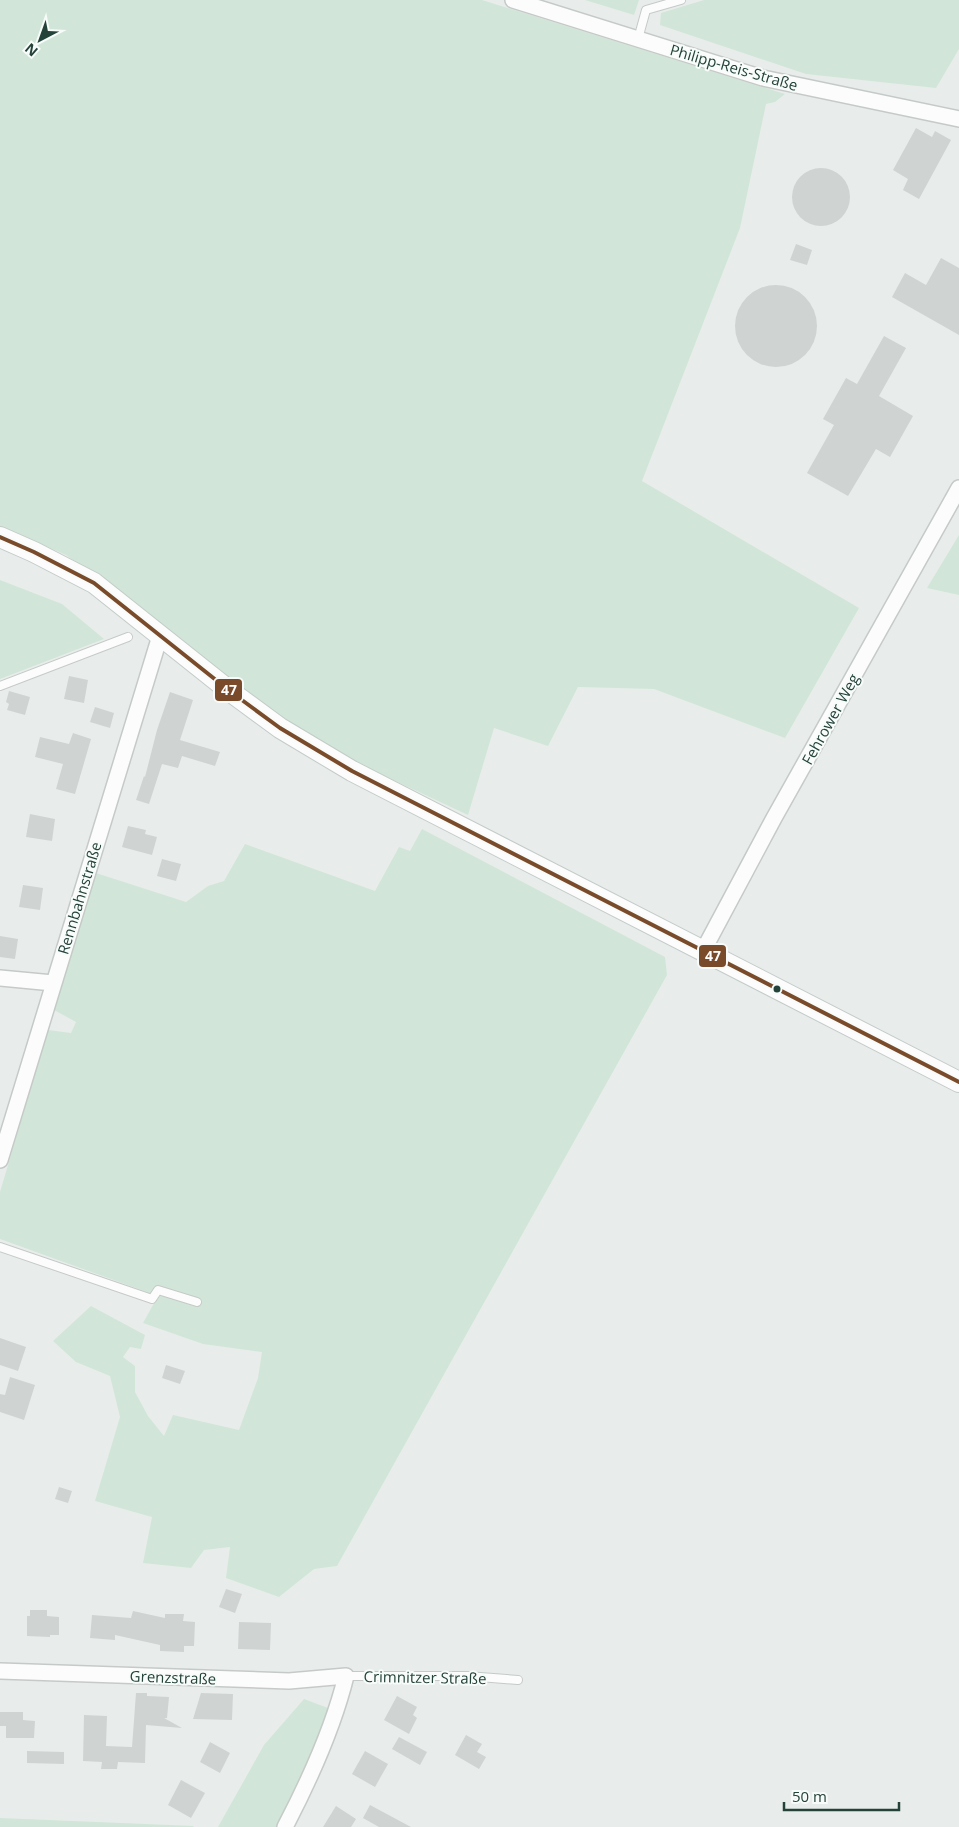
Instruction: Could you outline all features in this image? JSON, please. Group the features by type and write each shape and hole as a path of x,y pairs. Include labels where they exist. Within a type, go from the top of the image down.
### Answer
{"street":[{"name":"Philipp-Reis-Straße","path":"513,0 763,78 959,119"},
{"name":"Fehrower Weg","path":"703,951 774,818 959,488"},
{"path":"0,537 94,583 280,728 352,771 959,1082"},
{"name":"Rennbahnstraße","path":"0,1160 160,636"},
{"path":"0,978 53,983"},
{"name":"Grenzstraße","path":"0,1670 289,1681 346,1676"},
{"name":"Crimnitzer Straße","path":"285,1827 305,1789 337,1712 346,1676"}],"lane":[{"path":"638,39 646,10 681,0"},
{"path":"0,686 128,637"},
{"path":"0,1246 152,1300 158,1290 197,1302"},
{"name":"Crimnitzer Straße","path":"346,1676 467,1676 518,1680"}],"green space":[{"path":"0,0 482,0 785,94 775,102 766,104 740,228 642,481 859,608 785,738 654,689 578,687 548,746 494,728 468,815 344,757 253,698 169,631 66,555 0,526"},
{"path":"585,0 639,0 634,15"},
{"path":"704,0 959,0 959,49 936,88 806,74 660,25 661,13"},
{"path":"959,535 959,595 927,588"},
{"path":"0,580 62,604 104,639 0,679"},
{"path":"422,829 665,957 667,975 337,1566 314,1569 279,1597 226,1578 230,1547 204,1550 191,1568 143,1563 152,1517 95,1501 120,1417 110,1376 76,1362 53,1341 91,1306 145,1335 141,1349 130,1347 123,1357 135,1366 135,1392 148,1416 164,1436 173,1415 239,1430 258,1378 262,1352 203,1344 143,1323 158,1296 0,1239 0,1192 48,1030 71,1033 76,1022 54,1010 96,873 186,902 208,886 224,881 245,844 375,891 399,847 410,851"},
{"path":"304,1699 328,1708 300,1786 277,1827 218,1827 264,1745"},
{"path":"0,1818 194,1826 0,1827"}],"building":[{"path":"916,128 932,137 935,131 951,140 919,199 903,190 908,179 893,170"},
{"path":"821,168 832,170 845,181 850,197 848,208 837,221 821,226 810,224 797,213 792,197 794,186 805,173"},
{"path":"796,244 812,250 807,265 790,260"},
{"path":"941,258 959,268 959,335 892,297 905,273 926,285"},
{"path":"776,285 792,288 805,297 814,310 817,326 814,342 805,355 792,364 776,367 760,364 747,355 738,342 735,326 738,310 747,297 760,288"},
{"path":"884,336 906,348 879,396 913,416 890,457 876,449 848,496 807,473 834,425 823,419 846,378 857,384"},
{"path":"69,676 88,680 84,703 64,699"},
{"path":"9,691 30,697 25,715 7,710 9,704 6,702"},
{"path":"170,692 193,700 180,740 220,752 215,766 182,756 178,768 162,764 149,804 136,800 145,777 157,730"},
{"path":"95,707 114,713 110,728 90,722"},
{"path":"73,733 91,739 75,794 56,789 63,764 35,757 40,737 69,744"},
{"path":"30,814 55,819 52,841 26,837"},
{"path":"128,826 146,830 145,834 157,837 152,855 122,847"},
{"path":"162,859 181,864 176,881 157,876"},
{"path":"23,885 43,888 40,910 19,907"},
{"path":"0,936 18,939 15,959 0,957"},
{"path":"0,1338 26,1347 18,1371 0,1365"},
{"path":"166,1365 185,1371 180,1384 162,1378"},
{"path":"10,1377 35,1385 24,1420 0,1412 0,1394 5,1395"},
{"path":"59,1487 72,1491 68,1503 55,1499"},
{"path":"226,1589 242,1594 235,1613 219,1607"},
{"path":"30,1610 47,1610 47,1616 59,1617 59,1635 50,1635 50,1637 27,1636 27,1616 30,1616"},
{"path":"133,1611 165,1618 165,1614 184,1614 183,1621 195,1622 194,1646 184,1646 184,1652 160,1651 160,1645 115,1635 115,1640 90,1638 92,1615 131,1618"},
{"path":"239,1622 271,1623 270,1650 238,1649"},
{"path":"136,1693 147,1693 147,1696 169,1697 167,1718 164,1718 182,1728 146,1725 145,1763 118,1762 117,1769 101,1769 102,1762 83,1761 84,1715 107,1716 106,1746 132,1747"},
{"path":"201,1693 233,1694 232,1720 193,1719"},
{"path":"397,1696 417,1707 413,1715 417,1718 409,1734 384,1720"},
{"path":"0,1712 23,1712 23,1720 35,1721 34,1738 6,1738 6,1726 0,1726"},
{"path":"466,1735 482,1744 477,1752 486,1757 479,1769 455,1755"},
{"path":"399,1737 427,1752 420,1765 392,1749"},
{"path":"210,1742 230,1753 220,1773 200,1762"},
{"path":"27,1751 64,1752 64,1764 27,1763"},
{"path":"365,1751 388,1764 375,1787 352,1774"},
{"path":"181,1780 205,1793 191,1818 168,1805"},
{"path":"370,1805 411,1827 379,1827 363,1818"},
{"path":"336,1806 356,1819 351,1827 323,1827"}],"transit line":[{"name":"47","path":"0,537 94,583 231,692 280,728 352,771 959,1082"}]}
